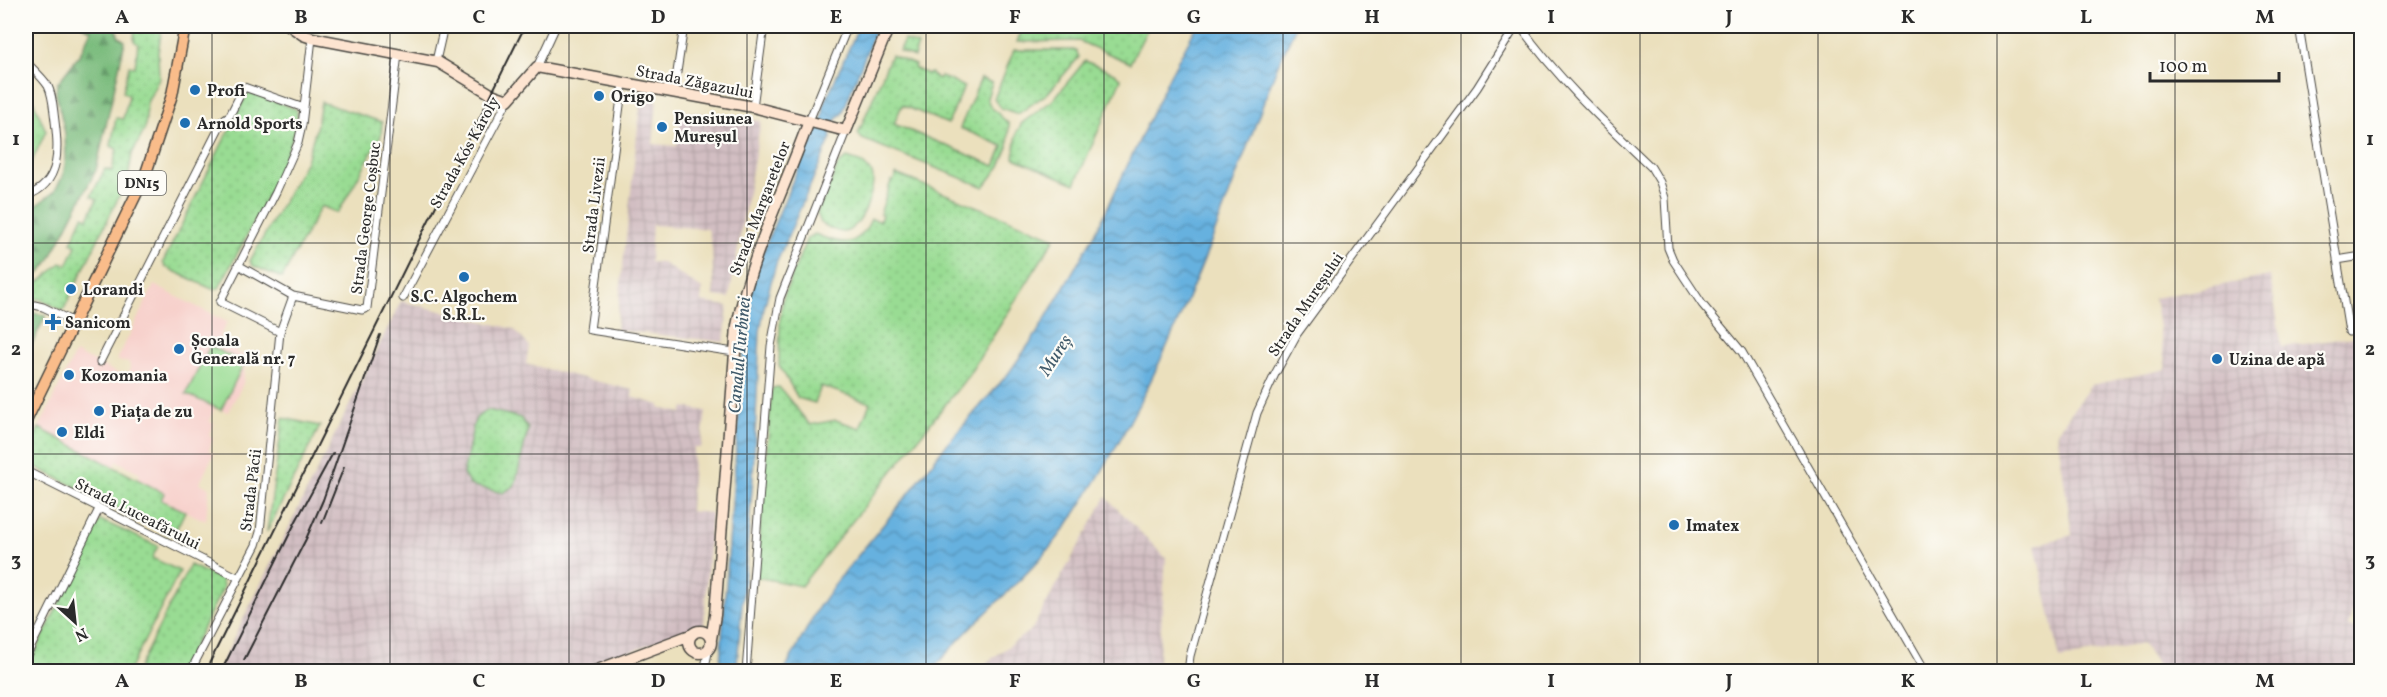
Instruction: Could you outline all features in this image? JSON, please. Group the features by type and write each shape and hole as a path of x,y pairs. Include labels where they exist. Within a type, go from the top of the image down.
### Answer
{"main road":[{"name":"DN15","path":"26,421 145,176 172,95 186,28"}],"street":[{"path":"290,26 312,38 436,61 491,94 508,100"},
{"path":"436,61 444,26"},
{"name":"Strada Kós Károly","path":"404,298 508,100 537,67 556,26"},
{"path":"674,92 684,26"},
{"path":"753,107 764,26"},
{"name":"Strada Margaretelor","path":"703,640 741,304 754,262 814,122 848,26"},
{"path":"746,672 771,346 780,297 842,130 889,26"},
{"path":"1518,26 1559,75 1651,167 1660,182 1665,198 1668,248 1673,260 1702,304 1742,352 1926,672"},
{"name":"Strada Mureșului","path":"1188,672 1190,656 1237,480 1257,413 1269,386 1297,334 1477,88 1518,26"},
{"path":"2322,26 2300,27 2349,332"},
{"path":"293,296 280,332 220,302 298,143 312,38"},
{"name":"Strada George Coșbuc","path":"238,265 293,296 362,310 368,306 398,54"},
{"path":"26,62 47,85 52,99 57,127 57,157 50,179 34,193 26,196"},
{"name":"Strada Zăgazului","path":"537,67 753,107 842,130"},
{"name":"Strada Livezii","path":"623,83 590,330 734,352"},
{"path":"100,363 222,120 230,115 244,87 304,108"},
{"path":"2337,260 2361,256"},
{"path":"26,303 43,307 74,322"},
{"name":"Strada Păcii","path":"190,672 256,545 260,532 280,332"},
{"name":"Strada Luceafărului","path":"26,471 238,578"},
{"path":"26,657 99,509"},
{"path":"592,672 667,644 703,640 705,668"}],"shaded area":[{"path":"641,98 657,100 653,144 677,146 681,111 761,121 729,298 714,296 712,248 708,229 652,225 650,262 663,263 702,289 701,302 728,306 724,342 616,330"},
{"path":"2270,276 2282,347 2361,336 2362,593 2355,601 2348,626 2361,631 2361,671 2162,671 2142,644 2060,659 2035,545 2072,535 2057,432 2091,385 2166,369 2154,298"},
{"path":"154,285 227,322 219,338 237,344 236,353 246,355 243,384 228,412 214,409 209,421 214,424 209,435 213,439 209,450 214,453 200,483 209,488 206,521 161,500 164,493 138,479 140,473 117,461 114,467 39,428 75,353 126,377 130,368 129,362 117,360"},
{"path":"401,301 514,329 529,346 526,364 633,390 632,397 660,405 660,408 682,413 684,407 706,411 701,448 694,448 690,511 711,513 704,625 575,671 217,672"},
{"path":"1106,497 1166,558 1158,671 975,671 1032,629"}],"green space":[{"path":"82,26 117,26 118,36 125,41 96,170 49,261 40,273 26,282 26,213 54,192 63,176 66,158 65,133 56,93 57,84 80,54 91,30"},
{"path":"135,26 162,26 158,53 159,78 147,103 145,129 132,154 128,178 63,311 40,299 26,298 26,289 42,280 61,263 67,265 76,246 71,243 83,216 88,218 97,199 91,196 105,169 112,171 117,149 111,146 116,118 123,119 129,96 123,92 129,66 135,67 138,44 134,41"},
{"path":"905,26 923,26 921,30 924,32 920,40 902,33"},
{"path":"1024,26 1149,26 1130,63 1079,41 1017,42"},
{"path":"904,40 918,45 914,57 899,51"},
{"path":"1014,50 1076,50 1079,57 1048,93 1018,114 1001,108 994,99"},
{"path":"891,55 915,65 914,68 927,74 931,73 939,79 940,76 964,87 948,124 902,105 894,124 995,166 1003,146 960,128 981,78 992,83 987,98 990,106 1009,124 1008,147 1000,166 984,187 862,139 858,134"},
{"path":"1085,61 1114,73 1121,79 1075,184 1014,158 1017,132 1022,123 1053,100"},
{"path":"26,84 46,131 26,174"},
{"path":"252,93 296,109 296,123 280,169 267,197 219,288 214,290 165,267 163,262 247,94"},
{"path":"321,102 382,122 381,136 338,213 321,206 282,278 253,266 250,261 306,161 316,129"},
{"path":"847,158 862,163 872,173 873,180 870,198 861,217 850,230 840,232 821,223 817,213 839,163"},
{"path":"896,174 1055,238 968,376 801,586 756,577 772,388 779,387 810,425 836,420 860,428 870,403 821,386 815,403 798,398 779,365 783,298 807,238 815,234 833,241 848,242 860,236 871,219 880,221 882,215 880,214 891,181"},
{"path":"26,312 46,315 26,356"},
{"path":"210,346 244,363 221,410 186,394"},
{"path":"488,410 521,418 528,429 516,481 514,486 503,493 470,485 463,474 474,423 477,417"},
{"path":"283,418 320,426 267,532"},
{"path":"39,428 164,493 161,500 185,511 174,534 170,535 26,462 26,454"},
{"path":"100,520 158,546 152,558 180,571 129,671 26,671"},
{"path":"190,565 222,580 223,588 181,671 137,671"}],"water":[{"name":"Canalul Turbinei","path":"859,26 877,26 842,114 833,125 831,138 776,264 764,308 760,332 753,478 737,664 720,663 747,305 759,261 813,132 821,120 823,106"},
{"name":"Mureș","path":"1197,26 1296,26 1277,67 1211,241 1163,354 1136,410 1073,517 1041,558 967,632 932,671 784,671 818,608 838,580 941,451 1008,374 1037,333 1096,232 1170,75"}],"waterway":[{"name":"Canalul Turbinei","path":"729,672 730,653"}],"railway":[{"path":"205,672 525,26"},
{"path":"244,660 306,539 323,500 380,335"},
{"path":"221,672 296,521 333,453"},
{"path":"322,523 344,467"}],"place":[{"name":"Profi","path":"195,90"},
{"name":"Origo","path":"599,96"},
{"name":"Arnold Sports","path":"185,123"},
{"name":"Pensiunea Mureșul","path":"662,127"},
{"name":"S.C. Algochem S.R.L.","path":"464,277"},
{"name":"Lorandi","path":"71,289"},
{"name":"Sanicom","path":"53,322"},
{"name":"Școala Generală nr. 7","path":"179,349"},
{"name":"Uzina de apă","path":"2217,359"},
{"name":"Kozomania","path":"69,375"},
{"name":"Piața de zu","path":"99,411"},
{"name":"Eldi","path":"62,432"},
{"name":"Imatex","path":"1674,525"}]}
